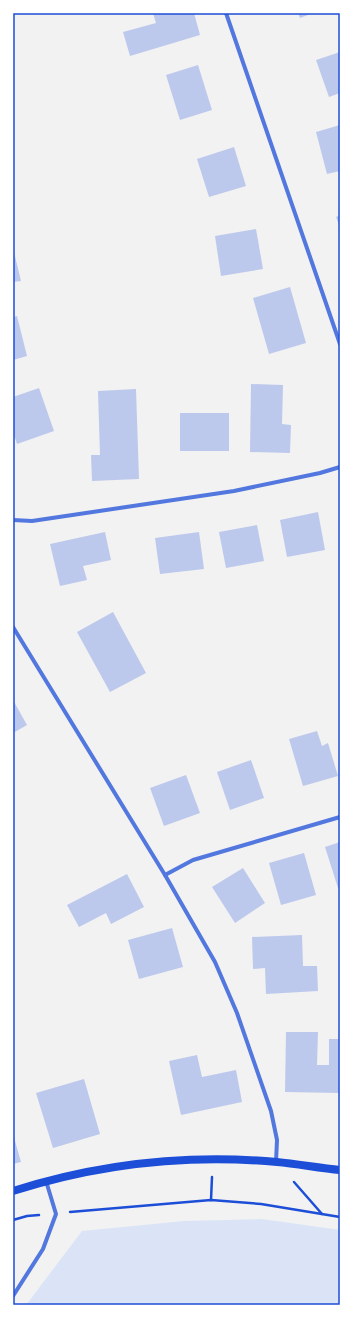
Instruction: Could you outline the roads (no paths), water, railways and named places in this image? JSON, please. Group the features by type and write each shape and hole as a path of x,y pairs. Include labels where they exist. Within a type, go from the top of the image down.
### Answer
{"main road":[{"path":"13,1191 46,1180 104,1168 167,1161 212,1160 276,1162 340,1170"}],"street":[{"path":"226,13 340,344"},
{"path":"13,520 32,521 234,491 320,473 340,467"},
{"path":"13,627 165,875 215,962 237,1013 271,1111 277,1140 276,1162"},
{"path":"165,875 193,860 340,817"},
{"path":"13,1296 43,1249 56,1214 46,1180"}]}
